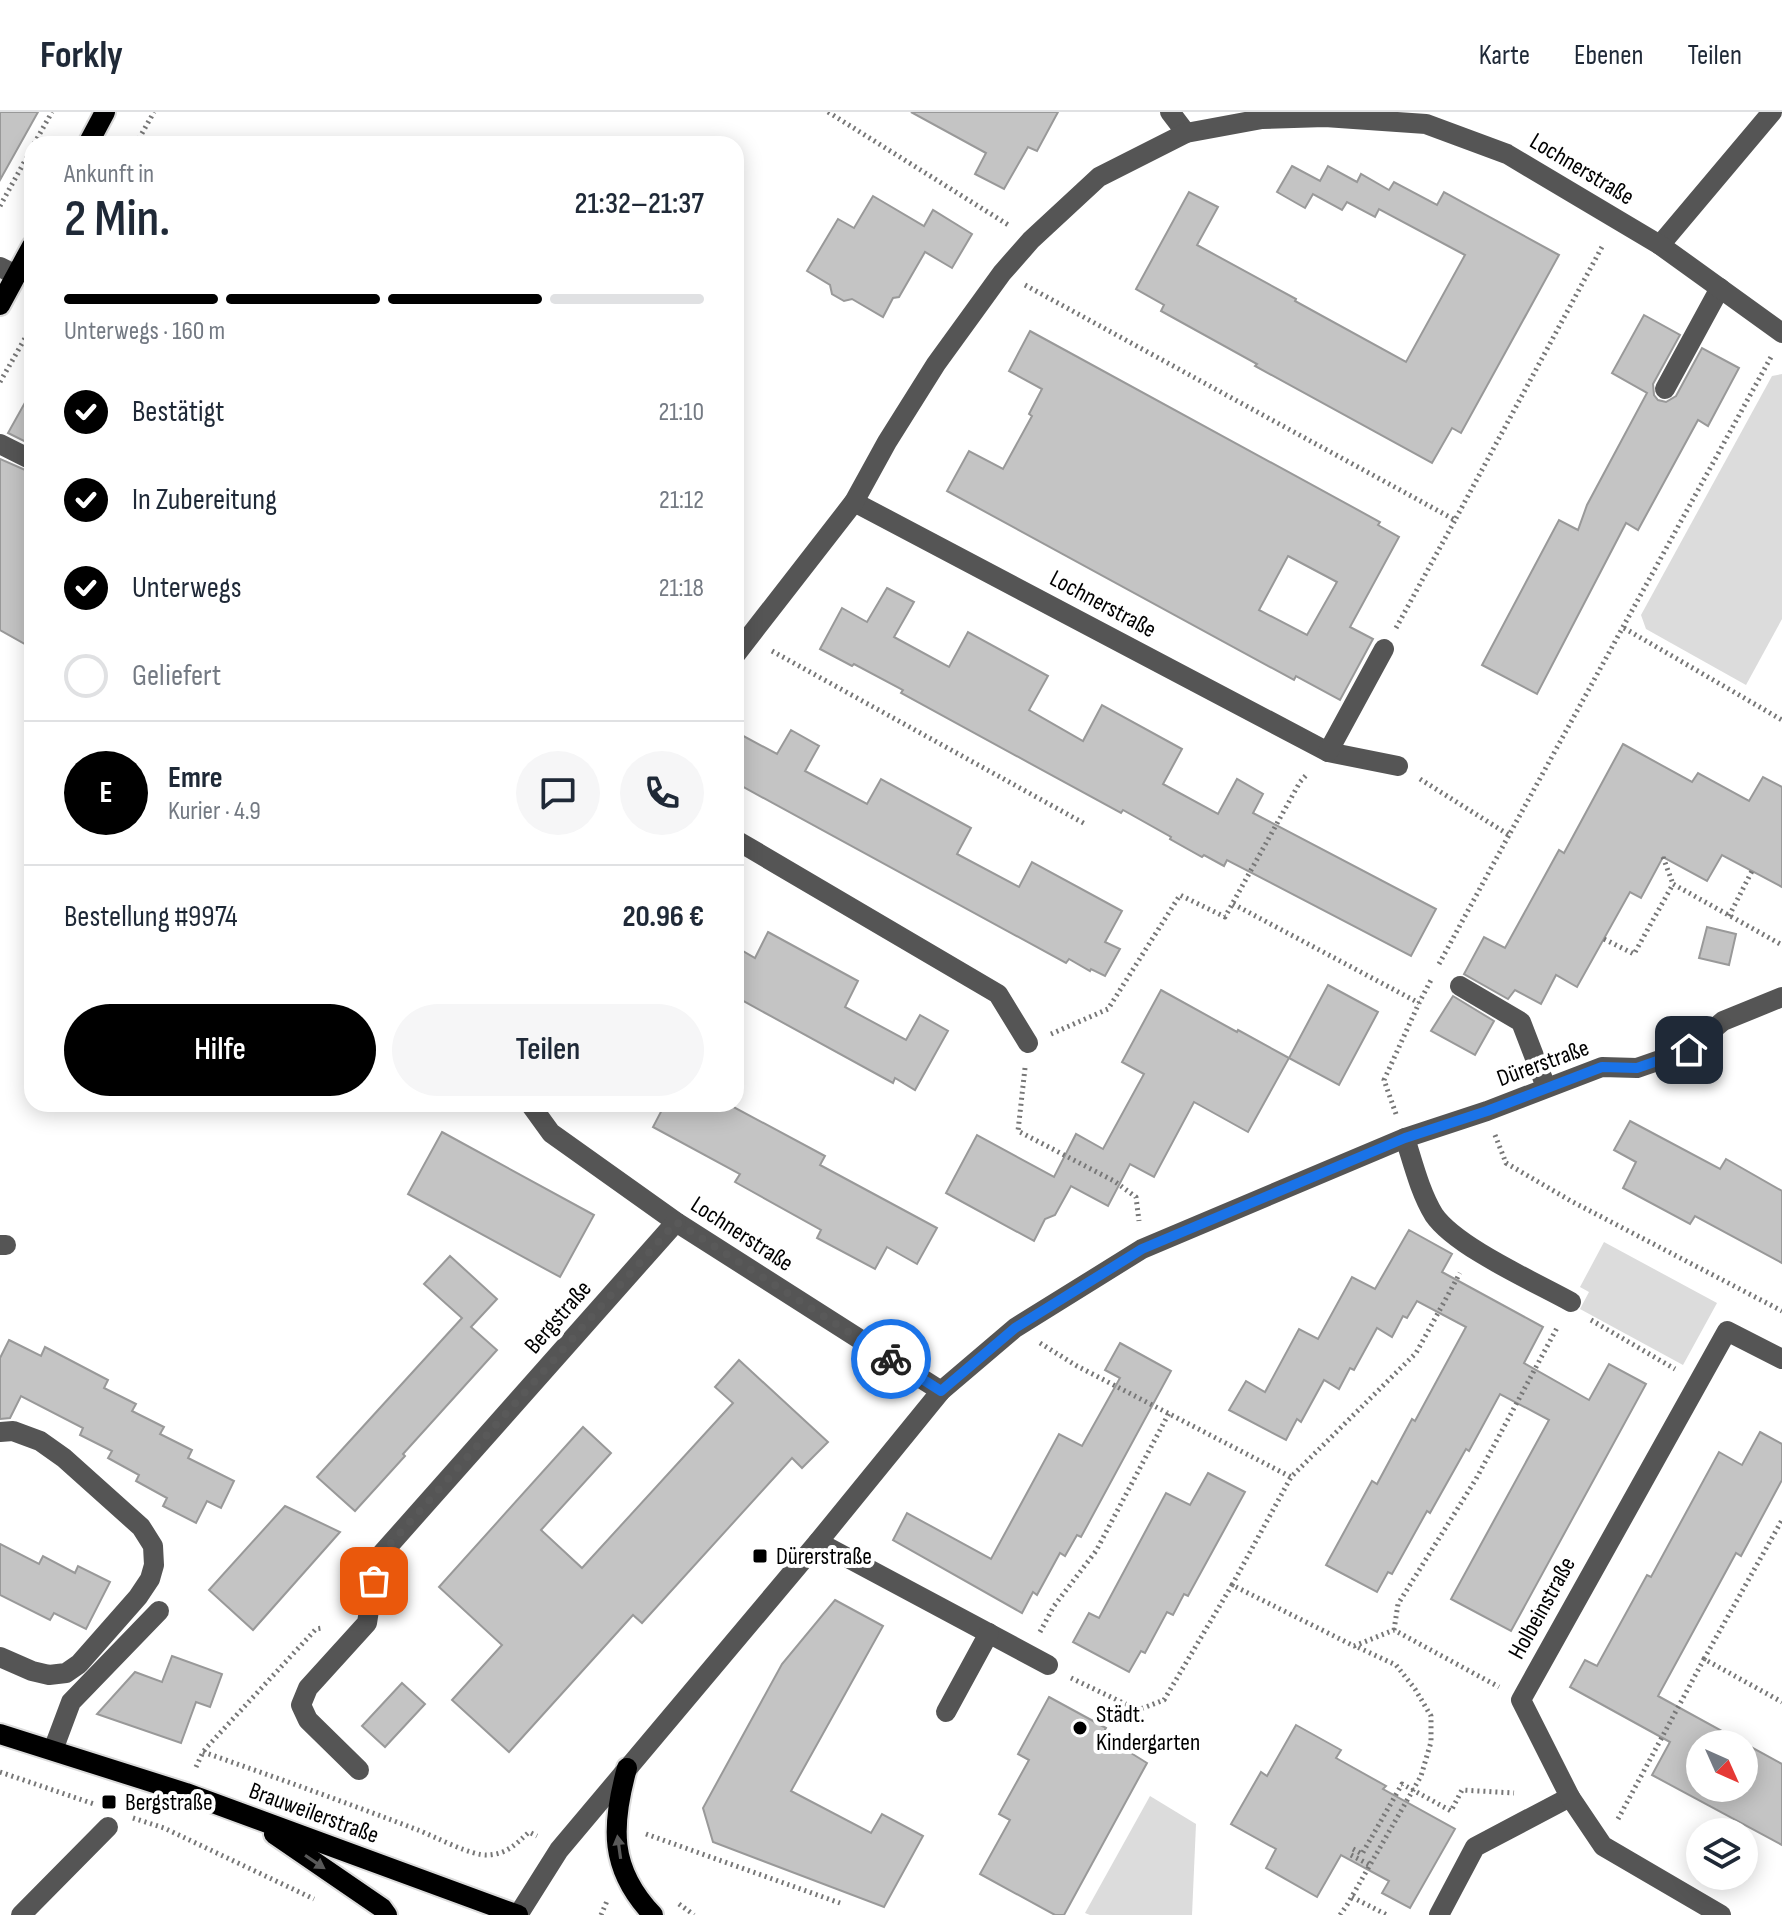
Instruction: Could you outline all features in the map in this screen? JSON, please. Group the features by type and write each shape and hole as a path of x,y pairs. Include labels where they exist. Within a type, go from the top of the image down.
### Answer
{"main road":[{"path":"92,136 105,112"},
{"path":"0,305 8,271 24,254"},
{"name":"Brauweilerstraße","path":"0,1734 186,1793 518,1915"},
{"path":"627,1768 615,1822 620,1857 627,1883 653,1915"},
{"path":"251,1818 382,1908 387,1915"}],"street":[{"path":"1170,112 1186,133"},
{"path":"1660,245 1772,112"},
{"name":"Lochnerstraße","path":"744,643 854,502 936,364 1002,273 1031,240 1099,177 1186,133 1262,119 1325,117 1426,124 1507,154 1660,245 1720,288 1778,341"},
{"path":"1665,389 1720,288"},
{"path":"0,444 24,456"},
{"name":"Lochnerstraße","path":"854,502 1328,752 1398,766"},
{"path":"1328,752 1384,649"},
{"path":"744,845 998,994 1028,1043"},
{"path":"1460,986 1521,1022 1546,1087"},
{"name":"Dürerstraße","path":"518,1915 559,1850 941,1391 1015,1328 1142,1249 1405,1138 1487,1111 1602,1067 1637,1068 1689,1050 1723,1021 1782,997"},
{"name":"Lochnerstraße","path":"536,1112 551,1133 676,1222 941,1391"},
{"path":"1405,1138 1423,1192 1435,1216 1473,1249 1570,1305"},
{"name":"Bergstraße","path":"367,1623 377,1559 676,1222"},
{"name":"Holbeinstraße","path":"1521,1700 1727,1331 1782,1359"},
{"path":"0,1432 13,1431 40,1441 64,1458 141,1527 153,1546 154,1565 150,1579 138,1597 79,1664 66,1673 49,1675 32,1671 0,1657"},
{"path":"818,1542 1048,1665"},
{"path":"53,1750 71,1702 159,1611"},
{"path":"359,1770 308,1720 301,1705 308,1688 367,1623"},
{"path":"946,1712 989,1633"},
{"path":"1521,1700 1570,1797 1603,1846 1721,1915"},
{"path":"1439,1915 1475,1847 1570,1797"},
{"path":"21,1915 112,1816"}],"path":[{"path":"39,136 52,112"},
{"path":"140,136 154,112"},
{"path":"828,112 1031,240"},
{"path":"0,206 24,162"},
{"path":"1384,649 1617,219"},
{"path":"1002,273 1455,520"},
{"path":"0,382 24,340"},
{"path":"1405,1138 1384,1080 1419,1003 1778,341"},
{"path":"1623,628 1782,720"},
{"path":"744,647 1087,825"},
{"path":"1142,1249 1136,1197 1114,1181 1018,1131 1028,1043 1108,1009 1180,895 1225,917 1300,782 1328,752"},
{"path":"1398,766 1509,835"},
{"path":"1663,857 1673,884 1782,945"},
{"path":"1729,916 1752,871"},
{"path":"1604,939 1634,954 1673,884"},
{"path":"1233,904 1419,1003"},
{"path":"1487,1111 1506,1163 1571,1201 1782,1311"},
{"path":"1048,1665 1138,1710 1164,1700 1291,1477 1416,1353 1473,1249"},
{"path":"1394,1630 1398,1604 1476,1479 1570,1305 1697,1382"},
{"path":"1067,1361 1291,1477"},
{"path":"1028,1654 1054,1606 1096,1551 1169,1413"},
{"path":"1603,1846 1782,1520"},
{"path":"1232,1585 1396,1665 1431,1716 1431,1742 1421,1776 1340,1915"},
{"path":"186,1793 203,1752 316,1629 367,1623"},
{"path":"1354,1646 1394,1630"},
{"path":"1394,1630 1521,1700"},
{"path":"1704,1659 1782,1702"},
{"path":"203,1752 485,1856 509,1851 529,1832"},
{"path":"0,1772 112,1816 164,1828 316,1900"},
{"path":"1370,1865 1352,1852 1362,1854 1402,1784 1451,1811 1462,1790"},
{"path":"643,1833 840,1903"},
{"path":"1352,1897 1387,1915"}],"shaded area":[{"path":"1782,374 1782,619 1746,685 1646,629 1641,615 1772,376"},
{"path":"1604,1242 1717,1303 1683,1365 1580,1309 1589,1292 1580,1287"},
{"path":"1150,1796 1196,1824 1192,1915 1085,1913"}],"building":[{"path":"0,112 38,112 24,136 0,180"},
{"path":"911,112 1058,112 1037,151 1028,147 1004,189 975,174 986,153"},
{"path":"1292,166 1320,181 1328,166 1357,182 1361,174 1389,190 1394,182 1437,205 1444,192 1559,255 1461,433 1452,428 1432,463 1161,311 1164,305 1136,289 1189,192 1218,207 1197,245 1406,362 1465,255 1379,209 1375,217 1347,202 1342,210 1313,194 1305,208 1277,192"},
{"path":"873,196 924,226 933,210 972,234 952,268 925,252 899,297 893,298 883,317 852,299 844,301 832,294 830,285 807,271 838,219 854,228"},
{"path":"1644,315 1680,335 1653,384 1658,400 1666,402 1676,396 1702,348 1739,368 1708,426 1698,420 1638,530 1626,523 1537,694 1482,665 1559,520 1578,530 1587,505 1647,393 1612,373"},
{"path":"1030,331 1380,522 1378,525 1399,537 1350,627 1373,639 1340,700 1296,676 1294,680 947,491 969,451 1003,469 1032,416 1029,414 1042,389 1009,371","holes":["1288,556 1337,582 1307,635 1259,610"]},
{"path":"24,404 24,441 8,433"},
{"path":"0,459 24,470 24,644 0,630"},
{"path":"887,588 914,602 894,637 949,667 968,632 1048,676 1029,710 1083,741 1102,705 1182,749 1163,784 1218,814 1237,779 1263,794 1253,813 1436,909 1411,956 1227,860 1224,866 1204,855 1202,857 1123,810 1121,813 901,693 903,690 820,649 842,608 867,622"},
{"path":"791,730 819,746 805,771 867,804 881,779 971,828 957,854 1019,887 1032,862 1122,911 1105,942 1120,949 1105,976 1069,959 1066,963 744,787 744,736 777,754"},
{"path":"1623,744 1692,782 1698,773 1749,801 1763,777 1782,787 1782,887 1722,855 1707,881 1663,857 1641,898 1630,892 1577,987 1556,975 1541,1004 1515,990 1508,999 1464,974 1484,937 1505,948 1559,850 1564,853"},
{"path":"1707,927 1736,934 1729,965 1699,958"},
{"path":"768,932 858,981 845,1007 906,1040 920,1015 948,1031 915,1090 895,1078 893,1083 744,1001 744,952 755,958"},
{"path":"1328,985 1378,1012 1339,1085 1289,1058"},
{"path":"1161,990 1289,1058 1248,1132 1194,1102 1154,1177 1130,1164 1108,1206 1071,1186 1055,1215 1045,1219 1034,1241 946,1193 977,1135 1054,1177 1076,1134 1103,1149 1144,1074 1122,1062"},
{"path":"1453,996 1494,1021 1475,1055 1431,1031"},
{"path":"661,1112 743,1112 825,1156 820,1165 937,1228 917,1264 887,1247 875,1269 817,1238 821,1230 735,1182 740,1174 653,1127"},
{"path":"1630,1121 1720,1169 1726,1159 1782,1191 1782,1263 1695,1216 1690,1224 1623,1188 1636,1162 1614,1150"},
{"path":"442,1132 594,1215 560,1277 408,1194"},
{"path":"1409,1230 1452,1254 1442,1272 1543,1327 1524,1363 1589,1400 1609,1364 1646,1384 1511,1631 1451,1599 1549,1420 1500,1394 1469,1451 1466,1449 1430,1513 1427,1511 1392,1574 1388,1572 1377,1592 1326,1565 1372,1481 1377,1484 1412,1419 1415,1421 1466,1327 1417,1301 1407,1318 1403,1316 1392,1337 1377,1328 1354,1370 1350,1368 1339,1389 1324,1380 1301,1422 1297,1419 1286,1440 1229,1410 1246,1381 1265,1392 1299,1329 1318,1339 1352,1277 1375,1289"},
{"path":"450,1256 497,1299 471,1327 497,1350 355,1511 317,1477 462,1318 424,1284"},
{"path":"9,1340 41,1356 45,1347 108,1380 104,1388 136,1404 132,1411 164,1427 160,1434 192,1450 188,1458 234,1481 221,1508 207,1501 196,1523 163,1506 167,1498 136,1481 139,1475 108,1458 112,1451 80,1435 83,1428 21,1396 10,1418 0,1419 0,1358"},
{"path":"1120,1343 1171,1371 1081,1537 1077,1535 1065,1556 1060,1553 1037,1595 1033,1592 1022,1613 893,1540 907,1513 991,1559 1059,1434 1082,1446 1120,1378 1105,1370"},
{"path":"739,1360 828,1442 802,1468 792,1458 642,1623 633,1615 509,1752 452,1700 502,1645 439,1587 583,1427 611,1453 541,1530 582,1568 733,1403 715,1387"},
{"path":"1760,1432 1782,1444 1782,1480 1741,1556 1736,1553 1658,1696 1720,1730 1686,1730 1686,1793 1652,1775 1670,1742 1570,1687 1585,1660 1597,1666 1647,1575 1651,1577 1719,1452 1742,1465"},
{"path":"1208,1473 1245,1492 1188,1596 1184,1594 1173,1615 1167,1612 1145,1653 1141,1651 1129,1672 1073,1642 1089,1613 1099,1618 1166,1493 1190,1505"},
{"path":"285,1506 340,1532 253,1630 209,1590"},
{"path":"0,1544 39,1564 43,1556 75,1573 78,1566 110,1582 86,1629 54,1613 50,1620 0,1595"},
{"path":"835,1600 883,1626 791,1791 871,1833 882,1814 923,1836 884,1907 713,1842 703,1808 782,1664"},
{"path":"172,1656 222,1674 210,1707 196,1702 181,1743 97,1714 135,1672 162,1682"},
{"path":"402,1683 425,1704 385,1747 362,1726"},
{"path":"1049,1697 1106,1728 1102,1735 1147,1763 1064,1915 1055,1915 980,1874 1010,1820 999,1814 1029,1760 1018,1754"},
{"path":"1296,1725 1341,1750 1336,1758 1386,1786 1383,1789 1455,1829 1410,1908 1382,1893 1389,1881 1341,1855 1317,1897 1266,1868 1276,1849 1231,1824 1261,1772 1267,1776"},
{"path":"1758,1751 1782,1764 1782,1845 1758,1832 1758,1818 1732,1818 1702,1802 1758,1802"}],"way so far":[{"path":"374,1581 377,1559 676,1222 891,1359"}],"place":[{"name":"Dürerstraße","path":"760,1556"},
{"name":"Städt. Kindergarten","path":"1080,1728"},
{"name":"Bergstraße","path":"109,1802"}],"route":[{"path":"891,1359 941,1391 1015,1328 1142,1249 1405,1138 1487,1111 1602,1067 1637,1068 1689,1050"}]}
